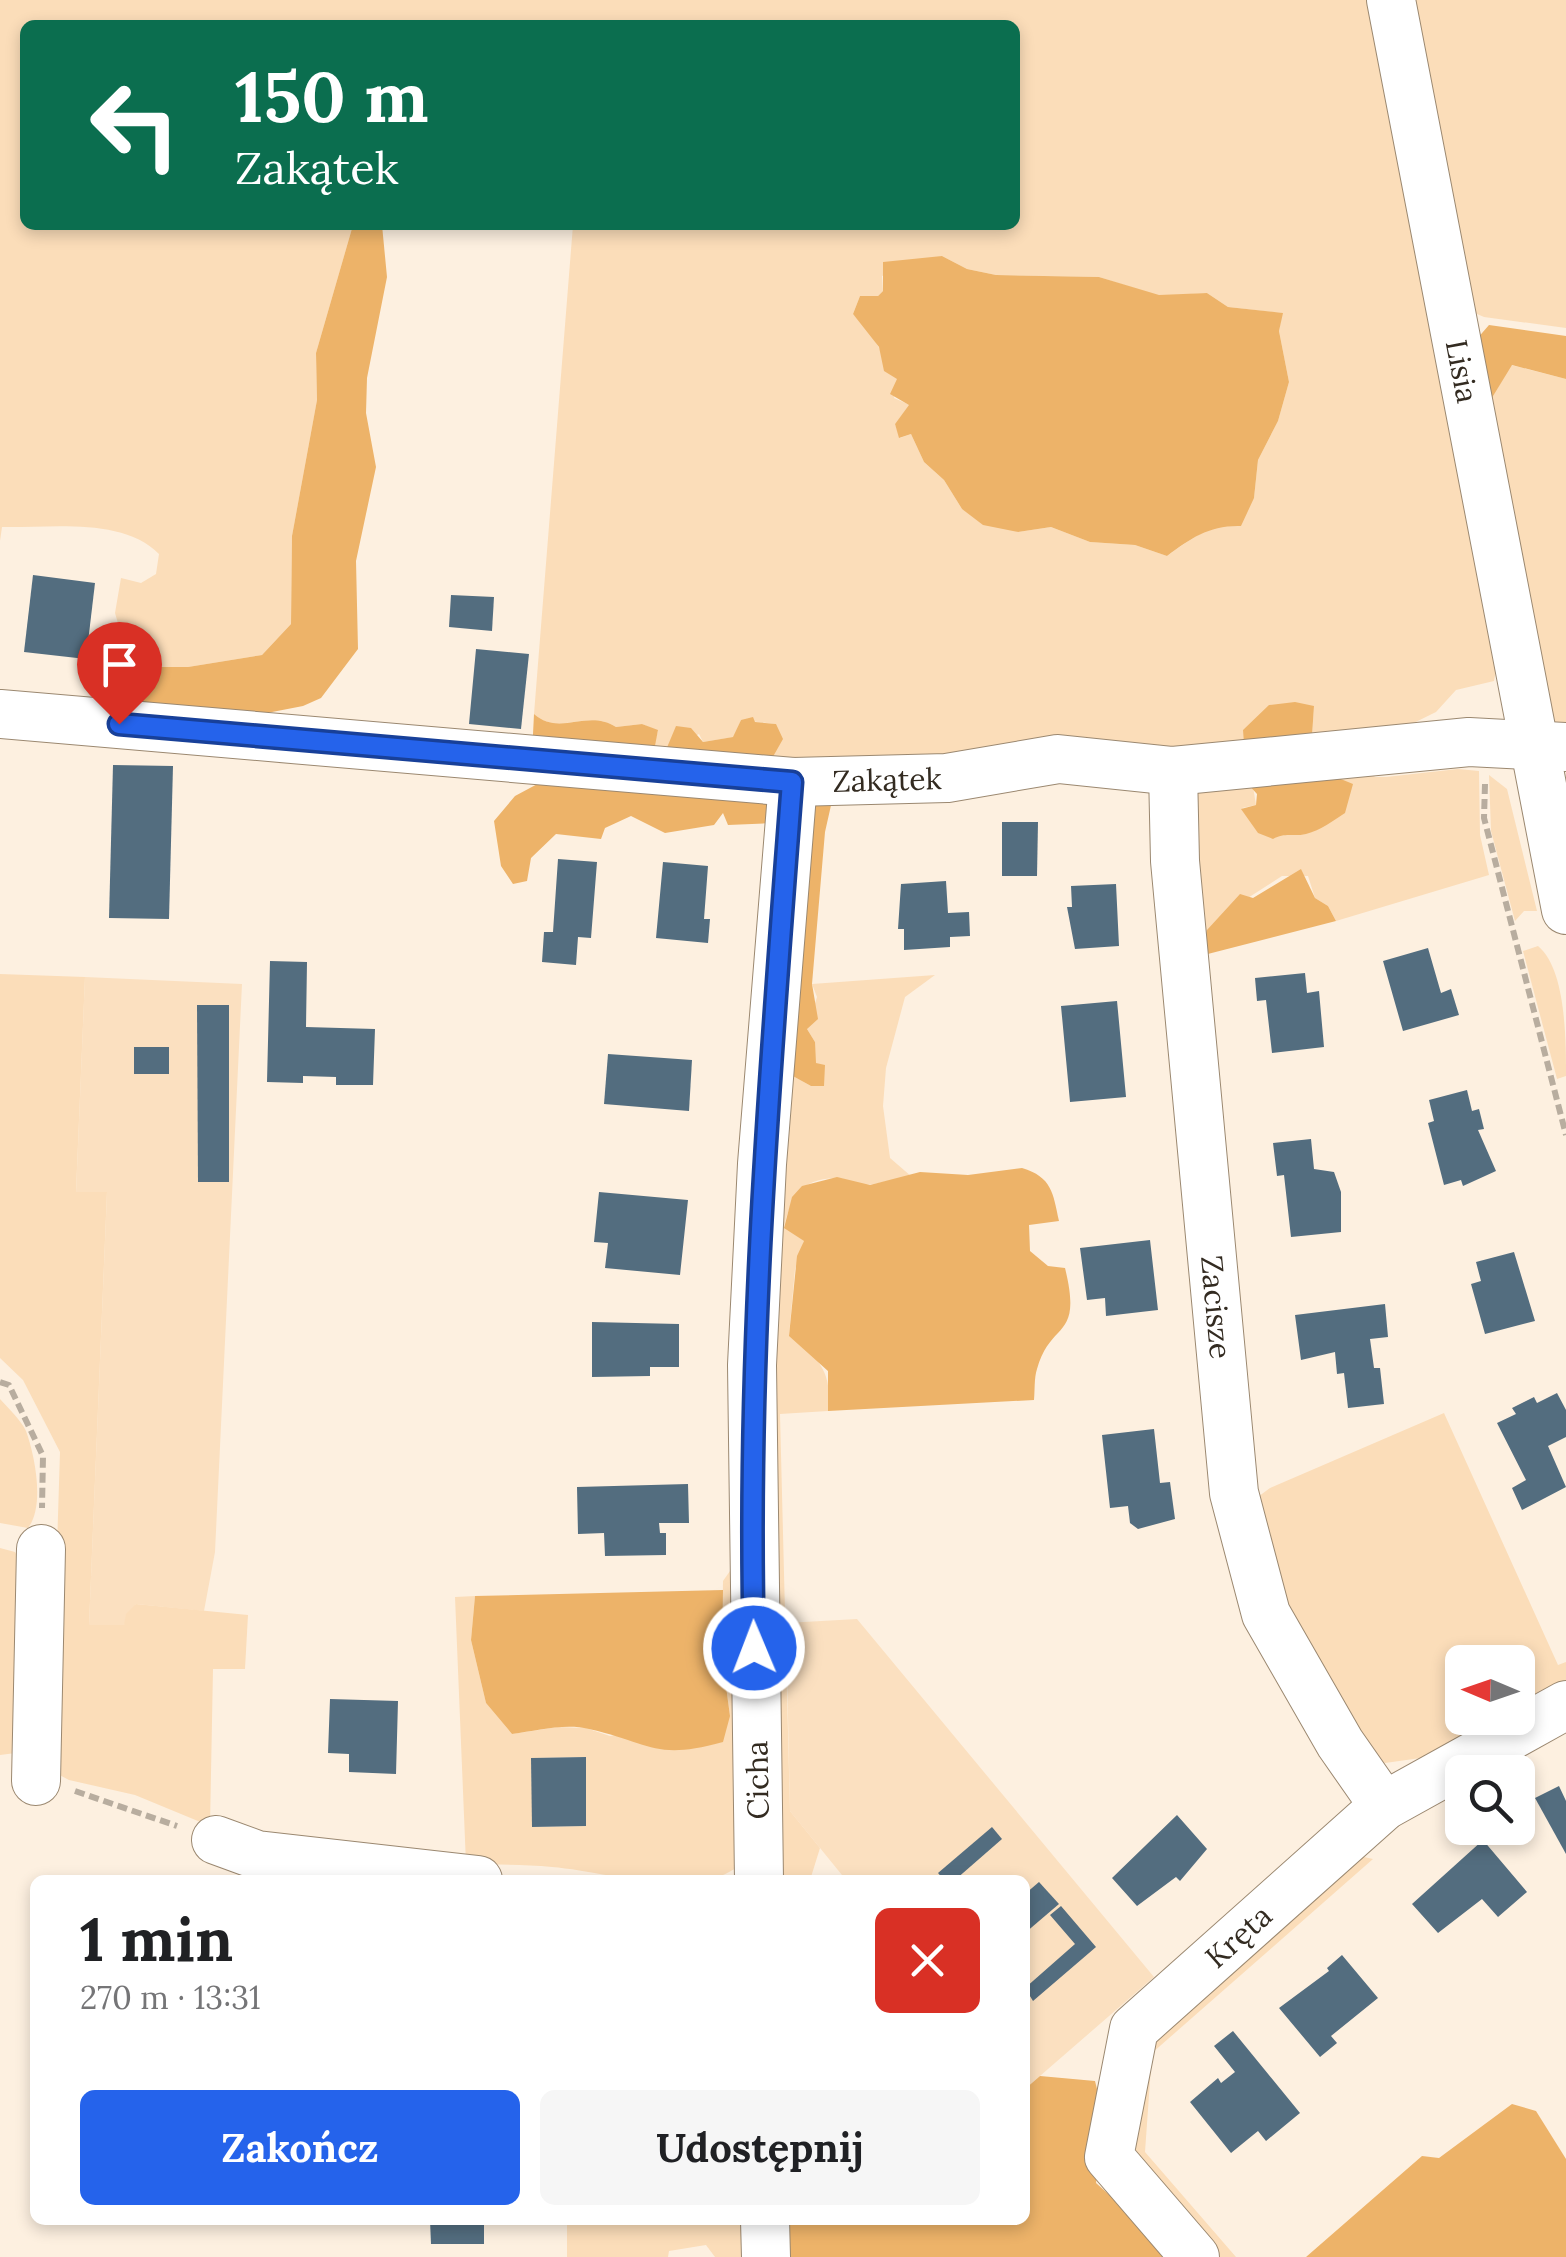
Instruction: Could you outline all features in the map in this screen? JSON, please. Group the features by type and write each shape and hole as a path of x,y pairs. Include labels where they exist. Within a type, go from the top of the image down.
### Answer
{"street":[{"name":"Lisia","path":"1391,0 1529,745 1566,910"},
{"name":"Zakątek","path":"0,714 792,782 947,778 1058,758 1173,771 1529,745"},
{"name":"Zacisze","path":"1173,771 1175,861 1234,1493 1266,1614 1340,1743 1384,1806"},
{"name":"Cicha","path":"759,1875 752,1365 762,1164 792,782"},
{"path":"36,1781 41,1549"},
{"name":"Kręta","path":"1195,2257 1109,2158 1134,2029 1384,1806 1566,1705"},
{"path":"216,1840 257,1856 432,1875"},
{"path":"765,2225 766,2257"}],"path":[{"path":"1529,745 1484,818 1566,1134"},
{"path":"0,1382 9,1384 43,1456 41,1549"},
{"path":"36,1781 216,1840"}],"shaded area":[{"path":"0,0 1372,0 1502,638 1494,681 1456,690 1436,712 1377,741 1311,751 1314,706 1244,750 1005,752 766,769 776,724 741,720 734,737 703,742 699,734 648,763 658,731 642,724 616,727 594,720 553,723 534,714 573,230 1020,230 1020,20 20,20 20,230 352,230 316,353 317,400 292,536 291,624 262,655 188,667 149,667 135,657 122,637 115,613 121,578 141,583 156,574 159,554 144,542 106,529 2,527 0,541","holes":["942,256 967,269 996,275 1099,277 1159,296 1207,293 1228,307 1282,313 1279,331 1289,382 1278,421 1258,460 1254,498 1167,556 1135,545 1090,542 1051,527 1018,532 962,509 944,480 924,462 911,434 900,438 895,424 910,405 894,398 898,379 867,328 853,314 860,296 878,296 883,291 882,276"]},
{"path":"1404,0 1566,0 1566,328 1484,317 1461,307"},
{"path":"352,230 382,230 387,277 367,378 366,413 376,467 356,561 358,649 321,698 303,706 246,717 118,709 107,695 115,679 130,674 135,658 149,667 188,667 262,655 291,624 292,536 317,400 316,353"},
{"path":"942,256 967,269 996,275 1099,277 1159,295 1207,293 1228,307 1283,313 1279,331 1289,382 1278,421 1258,460 1254,498 1241,526 1201,534 1167,556 1135,545 1090,542 1051,527 1018,532 983,525 962,509 944,480 924,462 911,434 899,438 895,424 909,405 890,394 897,379 884,371 879,347 853,314 860,296 878,296 883,291 883,262"},
{"path":"1489,325 1566,336 1566,379 1512,365 1490,401 1476,340"},
{"path":"1511,365 1566,379 1566,731 1554,731 1490,401"},
{"path":"1295,702 1314,706 1311,751 1326,773 1353,784 1345,813 1311,832 1273,839 1258,833 1241,809 1256,805 1257,794 1247,783 1243,730 1269,705"},
{"path":"534,714 554,723 595,720 616,727 642,724 658,730 653,756 663,757 676,726 691,728 703,742 733,737 741,720 753,717 755,722 776,724 783,739 766,769 786,801 773,823 728,825 723,813 714,825 665,833 631,816 605,828 601,839 556,834 531,858 527,881 513,884 501,866 494,821 515,796 543,781 532,754"},
{"path":"1367,769 1375,777 1458,769 1479,771 1480,835 1489,875 1336,921 1328,906 1315,898 1308,876 1282,876 1229,910 1202,939 1193,794 1251,774 1256,805 1242,808 1283,833 1300,835 1326,773"},
{"path":"1489,775 1507,789 1537,911 1524,911 1515,921 1491,831"},
{"path":"834,792 825,832 812,984 818,1019 807,1029 815,1042 816,1063 825,1065 824,1086 811,1086 780,1069 796,816"},
{"path":"1301,869 1315,898 1328,906 1336,921 1200,956 1207,930 1240,894 1253,898"},
{"path":"1538,946 1554,971 1562,1006 1566,1076 1557,1079 1523,951"},
{"path":"0,974 85,977 76,1192 107,1192 89,1625 124,1625 126,1614 136,1604 248,1615 245,1669 213,1669 210,1826 135,1795 69,1780 50,1770 60,1452 23,1380 0,1358"},
{"path":"935,975 905,997 886,1068 883,1106 890,1158 912,1177 865,1185 839,1178 813,1182 794,1199 784,1227 804,1241 795,1269 789,1335 822,1367 829,1398 828,1411 780,1414 790,1811 820,1848 812,1875 771,1875 765,1686 780,1069 811,1086 815,1042 807,1029 817,997 812,984"},
{"path":"85,977 242,984 215,1552 204,1611 136,1604 124,1625 89,1625 107,1193 76,1193"},
{"path":"1022,1168 1045,1181 1053,1194 1059,1221 1029,1225 1030,1251 1048,1266 1065,1268 1070,1291 1068,1319 1043,1353 1036,1373 1034,1400 828,1411 828,1371 789,1336 797,1256 804,1241 784,1228 792,1197 802,1186 837,1177 870,1185 920,1172 968,1175"},
{"path":"0,1399 24,1427 32,1454 37,1494 28,1528 0,1523"},
{"path":"1444,1413 1558,1665 1566,1662 1566,1683 1535,1700 1535,1645 1445,1645 1445,1735 1473,1735 1435,1756 1385,1763 1355,1751 1310,1675 1251,1502 1270,1488"},
{"path":"0,1548 15,1552 32,1581 31,1751 0,1755"},
{"path":"730,1571 743,1572 743,1862 722,1875 609,1875 541,1866 466,1864 455,1597 475,1596 471,1640 486,1703 512,1734 558,1727 586,1728 610,1736 730,1716 722,1657 723,1581","holes":["585,1757 586,1826 533,1827 531,1758"]},
{"path":"723,1590 722,1657 730,1716 723,1742 667,1750 580,1727 512,1734 486,1703 471,1640 475,1596"},
{"path":"857,1619 1154,1977 1030,2085 1030,1875 842,1875 790,1811 786,1623"},
{"path":"1346,1853 1373,1859 1152,2053 1145,2152 1236,2257 1210,2257 1131,2166 1142,2032"},
{"path":"1040,2076 1095,2081 1104,2117 1096,2183 1179,2257 780,2257 781,2225 1030,2225 1030,2085"},
{"path":"1512,2104 1536,2111 1566,2159 1566,2257 1306,2257 1422,2156 1439,2158"},
{"path":"567,2225 756,2225 756,2257 715,2257 706,2245 669,2251 668,2257 567,2257"}],"building":[{"path":"33,575 95,583 86,659 24,652"},
{"path":"451,595 494,597 492,631 449,627"},
{"path":"476,649 529,654 521,729 469,724"},
{"path":"113,765 173,766 169,919 109,918"},
{"path":"1002,822 1038,822 1037,876 1002,876"},
{"path":"558,859 597,862 591,938 578,937 576,965 542,962 544,932 553,932"},
{"path":"663,862 708,866 704,919 710,919 708,943 656,938"},
{"path":"946,881 948,913 969,912 970,936 950,937 950,947 904,950 904,929 898,929 901,884"},
{"path":"1116,884 1119,946 1075,949 1067,907 1072,907 1071,886"},
{"path":"1428,948 1441,993 1451,989 1459,1015 1403,1031 1383,961"},
{"path":"270,961 307,962 306,1027 375,1029 373,1085 336,1085 336,1077 303,1076 303,1083 267,1082"},
{"path":"1305,973 1307,993 1319,991 1324,1047 1272,1053 1266,1000 1257,1001 1255,978"},
{"path":"1117,1001 1126,1097 1070,1102 1061,1006"},
{"path":"197,1005 229,1005 229,1182 198,1182"},
{"path":"134,1047 169,1047 169,1074 134,1074"},
{"path":"608,1054 692,1060 689,1111 604,1104"},
{"path":"1467,1090 1472,1111 1479,1109 1484,1129 1478,1130 1496,1171 1463,1186 1461,1180 1444,1185 1428,1123 1434,1121 1429,1100"},
{"path":"1311,1139 1314,1169 1334,1172 1341,1192 1341,1232 1291,1237 1284,1175 1277,1176 1273,1143"},
{"path":"599,1192 688,1200 680,1275 605,1268 608,1243 594,1242"},
{"path":"1150,1240 1158,1310 1106,1316 1105,1298 1087,1300 1080,1248"},
{"path":"1514,1252 1535,1321 1485,1334 1471,1284 1481,1281 1476,1262"},
{"path":"1385,1304 1388,1337 1370,1339 1374,1368 1380,1368 1384,1404 1348,1408 1344,1373 1337,1374 1335,1352 1301,1360 1295,1315"},
{"path":"592,1322 679,1324 679,1367 650,1367 650,1376 592,1377"},
{"path":"1557,1393 1566,1410 1566,1437 1548,1446 1566,1487 1522,1510 1512,1488 1526,1480 1497,1423 1516,1414 1512,1408 1534,1397 1537,1403"},
{"path":"1154,1429 1160,1483 1170,1482 1175,1519 1138,1529 1130,1523 1128,1506 1110,1508 1102,1435"},
{"path":"688,1484 689,1523 659,1523 660,1533 666,1533 666,1555 605,1556 604,1533 578,1534 577,1487"},
{"path":"330,1699 398,1701 396,1774 349,1772 349,1754 328,1753"},
{"path":"586,1757 586,1826 532,1827 531,1758"},
{"path":"1559,1786 1566,1801 1566,1854 1535,1798"},
{"path":"1177,1815 1207,1849 1180,1881 1176,1877 1137,1906 1112,1878"},
{"path":"992,1827 1002,1839 961,1875 938,1873"},
{"path":"1477,1845 1487,1845 1527,1892 1498,1917 1482,1899 1438,1933 1412,1904"},
{"path":"1039,1882 1059,1904 1030,1929 1030,1890"},
{"path":"1061,1906 1096,1947 1033,2001 1030,1984 1075,1944 1050,1915"},
{"path":"1342,1955 1378,1998 1331,2036 1337,2043 1320,2057 1279,2008 1329,1971 1327,1968"},
{"path":"1233,2031 1300,2113 1266,2141 1258,2131 1231,2153 1190,2102 1218,2078 1221,2083 1235,2072 1214,2046"},
{"path":"430,2225 484,2225 484,2244 431,2244"}],"route":[{"path":"119,724 792,782 762,1164 752,1365 754,1648"}]}
